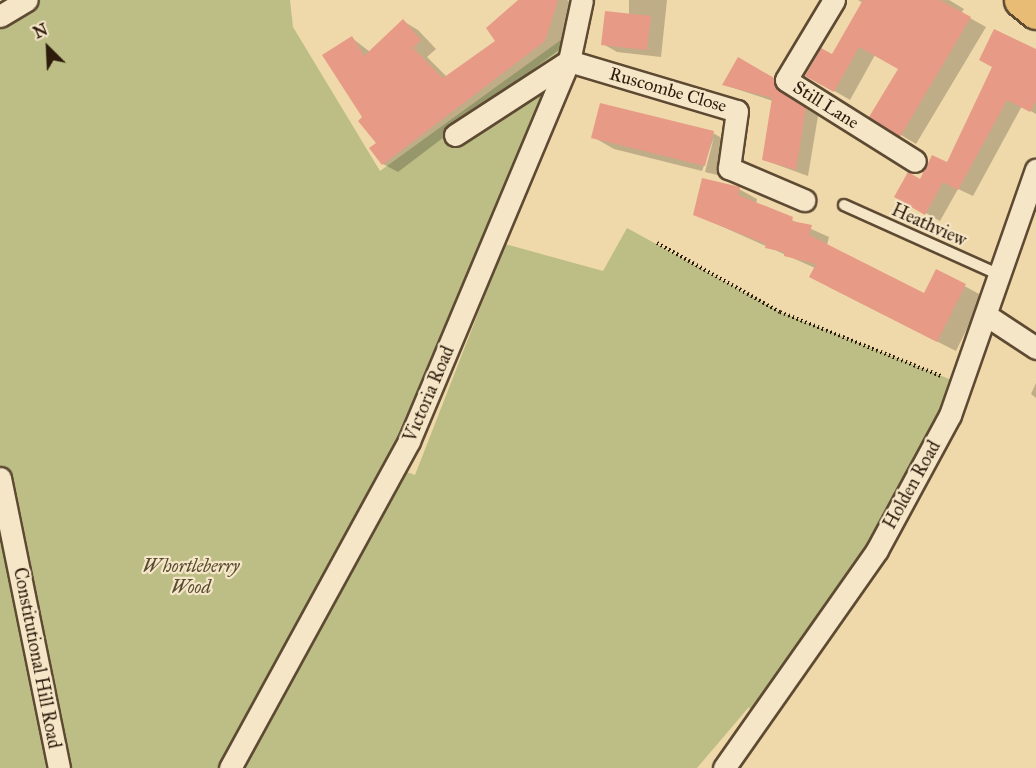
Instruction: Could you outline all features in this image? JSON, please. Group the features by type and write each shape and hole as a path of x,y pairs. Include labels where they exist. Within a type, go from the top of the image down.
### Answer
{"highway":[{"path":"1021,0 1036,12"}],"street":[{"path":"0,16 27,0"},
{"name":"Victoria Road","path":"230,768 409,441 569,61 582,0"},
{"name":"Still Lane","path":"834,0 786,80 915,161"},
{"path":"455,135 569,61"},
{"name":"Ruscombe Close","path":"569,61 737,111 729,168 804,200"},
{"name":"Holden Road","path":"724,768 877,550 950,415 1036,170"},
{"path":"986,315 1036,348"},
{"name":"Constitutional Hill Road","path":"0,478 59,768"}],"lane":[{"name":"Heathview","path":"844,205 1000,275"}],"path":[{"path":"657,243 780,312 962,384"}],"green space":[{"name":"Whortleberry Wood","path":"27,0 290,0 293,27 380,171 576,29 390,466 415,475 505,244 603,271 627,228 780,312 962,384 950,415 756,722 749,707 697,768 0,768 0,16"}],"building":[{"path":"518,0 558,0 545,41 382,165 369,148 376,143 358,121 362,117 322,55 352,36 364,56 403,19 421,40 413,48 443,78 495,41 486,28"},
{"path":"863,0 940,0 971,17 900,137 869,117 898,69 859,47 834,92 805,76 821,48 832,54"},
{"path":"605,11 651,16 647,50 601,45"},
{"path":"994,29 1036,49 1036,101 1030,112 1007,100 958,190 943,182 925,215 894,197 908,172 920,179 932,155 947,162 992,67 979,60"},
{"path":"738,57 774,78 779,90 806,108 796,170 762,160 772,98 722,85"},
{"path":"600,103 714,131 705,166 591,138"},
{"path":"702,178 740,187 738,195 793,217 792,221 812,225 809,235 924,293 936,269 966,284 937,342 809,277 816,264 784,256 784,252 765,248 766,244 693,215"}]}
